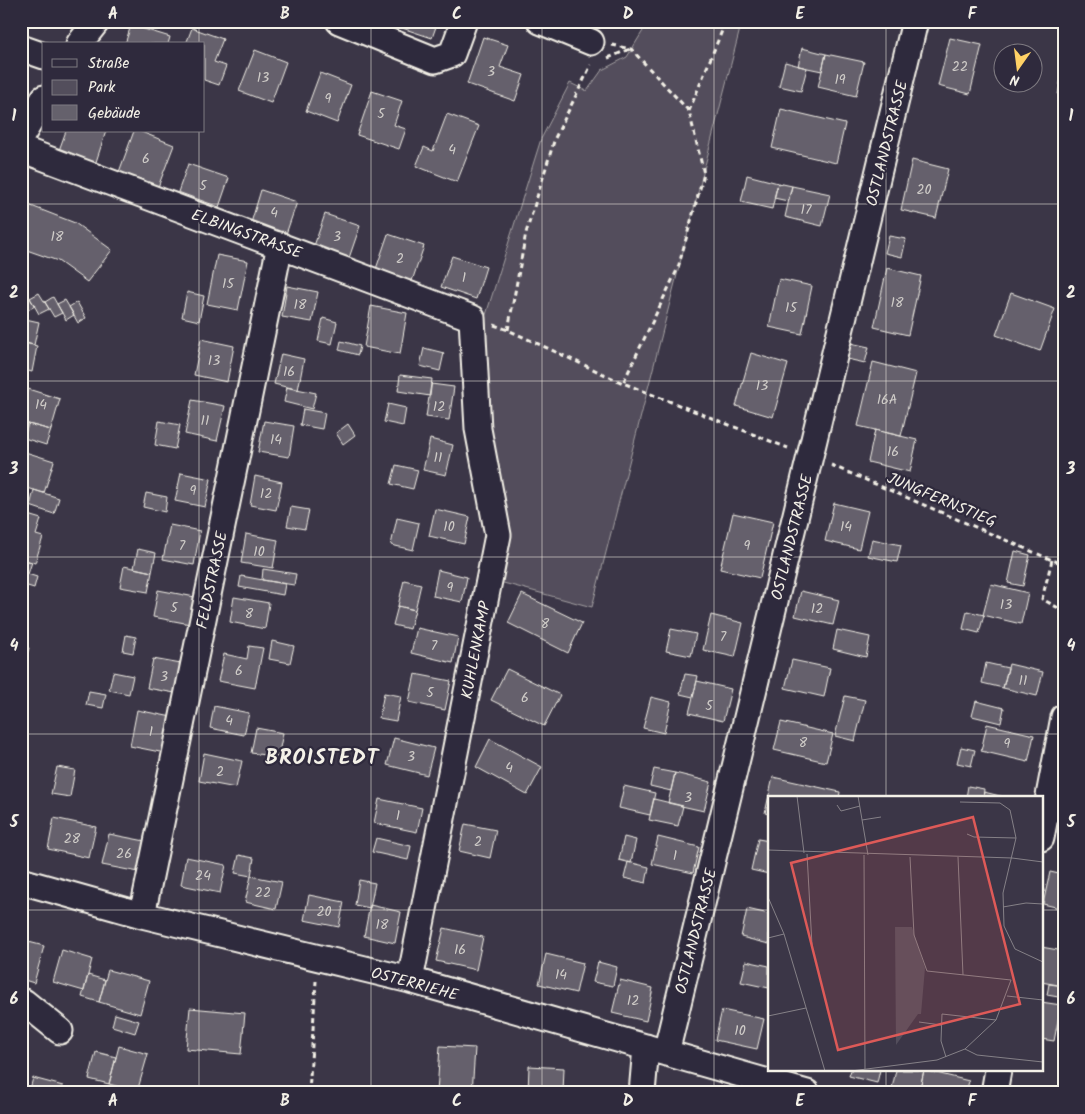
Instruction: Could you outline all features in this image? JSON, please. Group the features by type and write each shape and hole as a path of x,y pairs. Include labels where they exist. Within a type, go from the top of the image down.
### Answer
{"street":[{"path":"81,42 97,21"},
{"path":"338,21 435,60 452,54 464,21"},
{"path":"540,21 596,54"},
{"name":"OSTLANDSTRASSE","path":"642,1093 656,1050 811,456 915,21"},
{"path":"21,48 42,55"},
{"path":"21,138 42,101"},
{"name":"ELBINGSTRASSE","path":"21,149 472,318"},
{"name":"FELDSTRASSE","path":"142,914 280,245"},
{"name":"KUHLENKAMP","path":"410,980 498,535 478,429 472,318"},
{"path":"1042,833 1064,717"},
{"name":"OSTERRIEHE","path":"21,881 142,914 410,980 807,1093"},
{"path":"21,1002 24,1002 60,1031"},
{"path":"994,1093 998,1072"}],"path":[{"path":"689,111 726,21"},
{"path":"596,54 631,49"},
{"path":"596,54 631,49"},
{"path":"623,383 678,268 704,174 689,111 631,49"},
{"path":"508,330 526,233 554,138 596,54"},
{"name":"JUNGFERNSTIEG","path":"472,318 508,330 623,383 811,456 1064,564"},
{"path":"1052,560 1042,599 1064,611"},
{"path":"309,1093 318,958"}],"green space":[{"path":"649,21 742,21 592,607 496,581 489,446 480,334 541,139 570,83 587,91 602,70 627,57"}],"building":[{"path":"398,21 438,21 432,38 396,26"},
{"path":"131,25 170,37 169,42 126,42"},
{"path":"192,28 223,39 214,62 226,66 219,85 205,80 205,42 187,42"},
{"path":"483,37 508,45 500,67 524,75 515,101 467,84"},
{"path":"950,38 982,45 970,94 938,86"},
{"path":"802,48 826,54 822,71 798,66"},
{"path":"255,50 286,62 271,103 239,91"},
{"path":"826,54 864,62 856,96 818,87"},
{"path":"785,62 807,68 801,91 779,86"},
{"path":"1062,72 1064,72 1064,95 1058,95"},
{"path":"320,73 351,85 337,123 306,111"},
{"path":"372,91 402,101 394,125 406,129 399,149 357,135"},
{"path":"781,109 845,124 836,163 772,148"},
{"path":"447,114 479,126 457,182 416,166 424,147 433,151"},
{"path":"66,132 106,132 95,165 58,153"},
{"path":"134,132 142,132 174,145 158,187 119,172"},
{"path":"912,160 948,169 936,218 901,210"},
{"path":"188,164 229,178 219,207 178,192"},
{"path":"747,175 778,183 772,209 741,202"},
{"path":"778,183 792,186 788,201 774,198"},
{"path":"792,186 830,194 822,226 785,217"},
{"path":"261,190 297,202 286,234 251,223"},
{"path":"21,202 75,223 112,250 87,282 58,261 21,248"},
{"path":"325,214 360,226 349,258 314,246"},
{"path":"388,234 424,246 412,281 376,269"},
{"path":"889,236 906,239 902,257 885,253"},
{"path":"217,255 248,261 238,310 207,304"},
{"path":"452,256 486,267 476,299 441,287"},
{"path":"887,268 921,276 908,335 874,327"},
{"path":"779,279 812,286 802,334 769,327"},
{"path":"287,286 318,292 312,322 282,317"},
{"path":"25,291 35,306 26,311 21,304 21,293"},
{"path":"187,292 204,296 199,321 182,317"},
{"path":"39,293 49,309 39,314 30,298"},
{"path":"1011,293 1055,309 1040,351 996,335"},
{"path":"53,297 62,313 54,317 45,302"},
{"path":"65,300 74,315 66,320 57,304"},
{"path":"77,302 86,318 78,323 69,307"},
{"path":"371,306 407,313 400,354 364,347"},
{"path":"21,318 39,322 34,345 21,342"},
{"path":"323,318 337,322 332,344 318,341"},
{"path":"201,339 234,346 227,382 194,375"},
{"path":"341,341 360,346 358,355 339,350"},
{"path":"21,342 37,346 32,372 21,369"},
{"path":"850,343 869,347 865,363 847,359"},
{"path":"424,348 444,353 440,371 420,366"},
{"path":"751,353 788,364 773,417 736,406"},
{"path":"281,354 304,359 298,390 274,384"},
{"path":"873,362 916,373 901,436 858,426"},
{"path":"400,375 432,379 430,396 398,391"},
{"path":"431,384 454,387 449,420 426,417"},
{"path":"287,387 316,393 312,409 284,402"},
{"path":"28,389 60,399 51,430 21,422 21,410"},
{"path":"192,400 225,406 217,441 185,434"},
{"path":"388,404 406,408 403,426 384,422"},
{"path":"303,409 325,413 322,429 300,425"},
{"path":"159,421 180,425 175,449 155,445"},
{"path":"264,421 294,426 289,457 258,452"},
{"path":"28,424 51,430 46,445 24,438"},
{"path":"348,424 355,435 343,444 336,433"},
{"path":"875,430 917,440 910,472 868,462"},
{"path":"430,439 453,445 446,475 423,470"},
{"path":"22,451 54,461 44,493 21,486"},
{"path":"396,465 418,470 413,489 391,484"},
{"path":"181,473 211,479 205,507 175,501"},
{"path":"255,476 282,482 276,510 250,505"},
{"path":"34,490 59,498 54,514 30,506"},
{"path":"146,493 167,497 165,512 143,507"},
{"path":"834,503 868,511 859,549 825,541"},
{"path":"291,507 309,510 305,529 287,526"},
{"path":"435,509 470,517 464,544 429,536"},
{"path":"21,513 41,519 36,535 43,537 35,563 21,559"},
{"path":"733,513 773,522 760,578 720,569"},
{"path":"397,518 419,523 413,550 391,545"},
{"path":"170,525 200,531 194,565 163,559"},
{"path":"246,534 278,540 273,568 241,563"},
{"path":"872,539 901,545 897,562 868,556"},
{"path":"138,549 156,553 152,572 134,568"},
{"path":"1015,551 1030,555 1023,586 1008,583"},
{"path":"21,559 32,562 28,574 21,572"},
{"path":"124,566 152,572 148,592 120,587"},
{"path":"263,569 296,574 294,585 262,580"},
{"path":"438,570 467,577 462,602 433,596"},
{"path":"21,572 37,577 34,588 21,584"},
{"path":"241,576 285,584 283,595 239,587"},
{"path":"404,580 421,584 415,610 398,606"},
{"path":"991,584 1028,593 1021,624 983,615"},
{"path":"158,590 195,597 190,624 153,617"},
{"path":"801,591 839,600 833,625 795,616"},
{"path":"522,594 582,623 568,653 508,623"},
{"path":"234,597 269,603 265,629 230,622"},
{"path":"398,606 415,610 410,629 393,625"},
{"path":"967,611 984,615 979,633 963,629"},
{"path":"711,615 743,623 735,657 703,650"},
{"path":"417,628 458,637 453,663 411,653"},
{"path":"671,629 696,634 691,656 666,651"},
{"path":"837,630 870,637 866,657 833,649"},
{"path":"126,635 136,637 133,653 123,651"},
{"path":"272,641 294,646 290,663 269,659"},
{"path":"21,646 29,648 21,674"},
{"path":"249,646 263,648 255,688 218,681 224,654 247,659"},
{"path":"153,659 181,664 175,693 147,688"},
{"path":"792,660 830,668 824,697 785,688"},
{"path":"986,663 1008,668 1003,688 982,683"},
{"path":"1009,664 1043,672 1037,696 1003,688"},
{"path":"507,669 560,695 544,726 491,700"},
{"path":"113,672 133,676 129,694 109,690"},
{"path":"415,674 451,681 445,710 409,702"},
{"path":"685,674 698,676 693,697 680,694"},
{"path":"697,681 731,689 723,721 689,713"},
{"path":"89,691 106,694 103,708 86,705"},
{"path":"384,693 401,696 396,721 379,718"},
{"path":"845,696 865,700 855,741 835,736"},
{"path":"651,697 671,702 664,733 643,728"},
{"path":"976,701 1004,708 1001,723 972,716"},
{"path":"214,706 249,713 244,735 210,728"},
{"path":"137,710 172,717 165,753 130,746"},
{"path":"781,722 833,734 826,762 774,750"},
{"path":"987,724 1034,735 1028,762 981,751"},
{"path":"256,728 283,733 278,757 251,753"},
{"path":"394,738 434,748 427,775 387,765"},
{"path":"490,739 542,767 527,795 476,767"},
{"path":"961,747 975,750 971,766 957,763"},
{"path":"204,753 242,761 236,788 199,781"},
{"path":"57,767 75,770 70,797 51,794"},
{"path":"654,769 675,773 671,791 650,786"},
{"path":"675,773 711,782 704,811 668,803"},
{"path":"773,777 840,792 839,796 769,796"},
{"path":"624,786 655,793 650,815 619,808"},
{"path":"968,786 984,789 983,796 966,796"},
{"path":"984,792 1000,796 983,796"},
{"path":"379,799 422,808 417,832 374,823"},
{"path":"654,799 683,806 678,826 649,820"},
{"path":"768,800 768,814 765,813"},
{"path":"54,818 96,827 89,858 48,849"},
{"path":"465,824 496,830 490,858 459,851"},
{"path":"109,834 145,841 139,872 102,865"},
{"path":"624,837 636,840 631,863 619,860"},
{"path":"658,837 699,847 693,873 652,864"},
{"path":"376,838 411,846 408,860 372,852"},
{"path":"758,839 768,841 768,874 751,870"},
{"path":"239,855 254,858 251,876 235,873"},
{"path":"186,857 226,865 220,893 181,885"},
{"path":"628,862 649,867 646,883 624,878"},
{"path":"1050,872 1064,875 1064,909 1043,904"},
{"path":"251,876 282,882 276,909 245,902"},
{"path":"359,880 375,883 370,908 355,905"},
{"path":"309,895 344,902 339,927 304,920"},
{"path":"370,905 401,912 395,943 364,936"},
{"path":"747,909 768,914 768,944 741,937"},
{"path":"444,928 483,937 476,970 436,961"},
{"path":"21,940 44,946 34,983 21,979"},
{"path":"1042,947 1064,951 1064,986 1042,982"},
{"path":"62,950 92,959 84,991 53,982"},
{"path":"546,954 583,963 576,993 539,984"},
{"path":"746,961 768,966 768,988 741,982"},
{"path":"598,962 617,967 613,986 593,982"},
{"path":"108,970 149,981 140,1014 99,1002"},
{"path":"88,975 105,980 99,1002 82,997"},
{"path":"620,980 653,988 646,1021 612,1013"},
{"path":"1049,984 1064,986 1064,998 1047,995"},
{"path":"1042,1002 1061,1005 1054,1041 1042,1039"},
{"path":"190,1008 245,1013 241,1054 186,1049"},
{"path":"722,1010 764,1019 757,1049 715,1040"},
{"path":"115,1014 139,1021 135,1033 112,1026"},
{"path":"119,1046 148,1054 137,1092 109,1084"},
{"path":"440,1046 475,1048 472,1093 437,1093"},
{"path":"96,1052 116,1057 109,1084 89,1079"},
{"path":"529,1066 564,1068 563,1093 528,1093"},
{"path":"850,1072 880,1072 877,1083 849,1076"},
{"path":"896,1072 924,1072 919,1093 891,1093"},
{"path":"924,1072 932,1072 969,1081 966,1093 919,1093"},
{"path":"33,1078 63,1086 61,1093 29,1093"},
{"path":"218,1089 258,1093 217,1093"}],"district":[{"name":"BROISTEDT","path":"322,757"}]}
